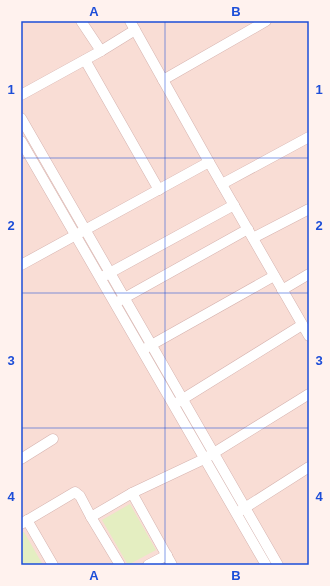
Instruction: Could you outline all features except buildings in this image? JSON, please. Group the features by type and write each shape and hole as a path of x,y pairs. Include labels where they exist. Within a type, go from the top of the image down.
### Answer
{"street":[{"path":"81,21 101,51"},
{"path":"163,80 266,21"},
{"path":"21,95 101,51 132,25 309,336"},
{"path":"85,60 159,190"},
{"path":"21,118 110,273 124,299 173,405 262,564"},
{"path":"222,184 309,137"},
{"path":"21,141 114,304 147,348 182,399 278,565"},
{"path":"21,265 209,162"},
{"path":"99,279 234,205"},
{"path":"253,238 309,209"},
{"path":"114,304 248,229"},
{"path":"282,290 309,274"},
{"path":"147,348 274,276"},
{"path":"173,405 302,325"},
{"path":"92,517 132,493 204,459 309,394"},
{"path":"21,459 53,439"},
{"path":"235,514 309,467"},
{"path":"53,565 24,522 75,492 80,496 120,565"},
{"path":"132,493 172,565"},
{"path":"148,565 167,555"}],"shaded area":[{"path":"21,21 309,21 309,565 21,565"}],"green space":[{"path":"130,504 156,550 128,565 102,520"},
{"path":"24,532 43,565 21,565 21,533"}]}
